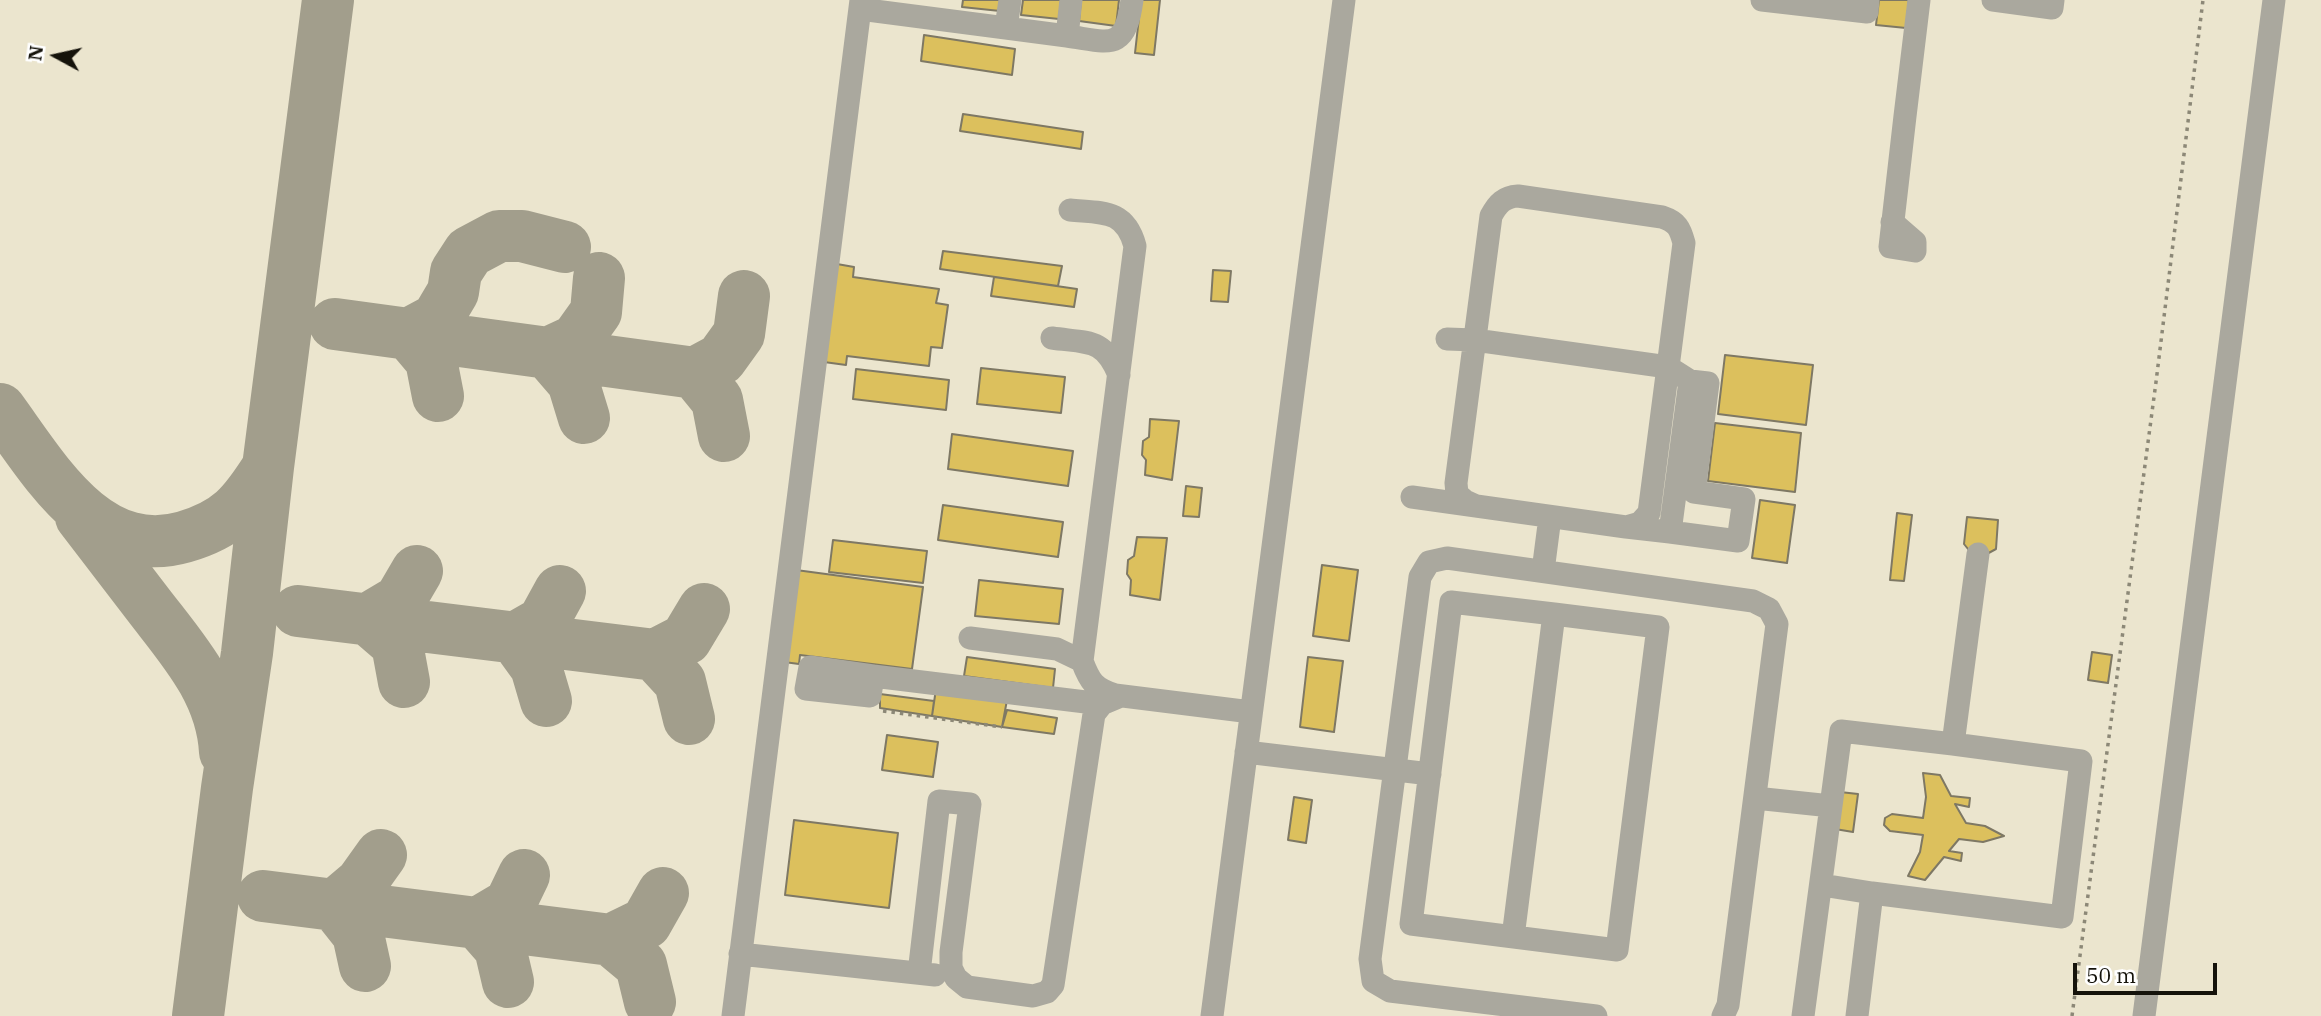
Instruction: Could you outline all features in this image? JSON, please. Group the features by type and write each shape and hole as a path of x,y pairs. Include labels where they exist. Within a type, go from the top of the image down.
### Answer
{"lane":[{"path":"1006,28 1010,0"},
{"path":"1067,36 1072,0"},
{"path":"733,1016 861,5 950,10 1006,28 1108,41 1119,38 1125,31 1132,0"},
{"path":"1212,1016 1343,0"},
{"path":"1762,0 1867,12 1868,0"},
{"path":"1892,222 1919,0"},
{"path":"1993,0 2052,8 2053,0"},
{"path":"2144,1016 2274,0"},
{"path":"1476,506 1457,494 1456,483 1491,216 1496,206 1506,197 1531,197 1662,217 1673,220 1680,228 1684,243 1649,513 1640,523 1626,527"},
{"path":"1070,210 1106,213 1120,218 1131,231 1135,246 1076,700"},
{"path":"1052,338 1099,346 1111,357 1119,376"},
{"path":"1412,497 1738,541 1744,499 1694,492 1707,383 1690,381 1668,368 1475,340 1447,339"},
{"path":"1670,532 1690,381"},
{"path":"1543,572 1550,517"},
{"path":"1953,744 1978,554"},
{"path":"1596,1016 1390,990 1373,981 1370,959 1420,577 1429,562 1447,558 1753,601 1769,609 1777,624 1728,1005 1723,1016"},
{"path":"1451,602 1554,614 1658,627 1617,950 1411,924 1451,602"},
{"path":"1513,937 1554,614"},
{"path":"970,638 1057,649 1082,661 1088,677 1112,700"},
{"path":"873,676 1076,700 1112,700 1251,712"},
{"path":"919,973 939,801 970,804 951,952 951,968 956,978 967,987 1033,996 1047,992 1054,985 1094,713 1112,700"},
{"path":"1803,1016 1841,731 2081,761 2062,917 1822,886"},
{"path":"1246,752 1430,774"},
{"path":"1755,798 1831,806"},
{"path":"1857,1016 1871,893"},
{"path":"740,954 956,978"}],"path":[{"path":"2072,1016 2156,382 2203,0"},
{"path":"871,710 1002,727"}],"building":[{"path":"963,0 1001,0 1000,11 962,7"},
{"path":"1023,0 1061,0 1059,19 1021,15"},
{"path":"1081,0 1119,0 1116,26 1079,21"},
{"path":"1141,0 1160,0 1154,55 1135,53"},
{"path":"1879,0 1909,0 1906,28 1876,25"},
{"path":"924,35 1015,49 1012,75 921,61"},
{"path":"963,114 1083,132 1081,149 960,131"},
{"path":"943,251 1062,266 1058,286 940,269"},
{"path":"837,264 854,267 853,277 939,289 936,303 948,305 942,348 931,347 929,366 847,356 846,365 824,362"},
{"path":"1213,270 1231,271 1228,302 1211,301"},
{"path":"994,277 1077,289 1074,307 991,296"},
{"path":"1725,355 1813,365 1806,425 1718,414"},
{"path":"981,368 1065,377 1061,413 977,404"},
{"path":"856,369 949,380 946,410 853,399"},
{"path":"1150,419 1179,421 1172,480 1145,475 1143,441 1149,437"},
{"path":"1715,423 1801,433 1795,492 1708,481"},
{"path":"952,434 1073,451 1068,486 948,469"},
{"path":"1186,486 1202,488 1199,517 1183,516"},
{"path":"1760,500 1795,505 1787,563 1752,558"},
{"path":"943,505 1063,522 1058,557 938,540"},
{"path":"1897,513 1912,515 1904,581 1890,580"},
{"path":"1967,517 1998,520 1996,549 1985,555 1972,554 1964,544"},
{"path":"1137,537 1167,538 1160,600 1130,595 1128,560 1134,556"},
{"path":"833,540 927,551 923,583 829,572"},
{"path":"1322,565 1358,570 1349,641 1313,636"},
{"path":"796,570 923,587 912,669 800,655 799,664 784,662"},
{"path":"979,580 1063,589 1059,624 975,616"},
{"path":"2092,652 2112,655 2108,683 2088,680"},
{"path":"967,657 1055,669 1053,688 964,676"},
{"path":"1308,657 1343,661 1334,732 1300,727"},
{"path":"936,689 1007,700 1002,727 932,716"},
{"path":"880,694 934,701 932,716 880,708"},
{"path":"1007,710 1057,718 1054,734 1002,727"},
{"path":"887,735 938,742 933,777 882,770"},
{"path":"1923,773 1940,775 1951,796 1970,798 1969,807 1955,804 1966,823 1985,826 2004,836 1983,842 1959,839 1949,851 1962,853 1961,861 1944,857 1925,880 1908,876 1920,852 1923,835 1890,831 1884,825 1885,818 1892,814 1923,818 1926,797"},
{"path":"1840,792 1858,794 1853,832 1835,829"},
{"path":"1294,797 1312,800 1306,843 1288,840"},
{"path":"794,820 898,833 889,908 785,895"}],"taxiway":[{"path":"198,1016 247,653 328,0"},
{"path":"438,396 431,360 409,334 437,319 453,292 456,272 469,252 499,236 522,236 565,247"},
{"path":"584,418 573,382 548,353 576,340 596,312 599,278"},
{"path":"724,436 717,400 695,373 721,359 739,334 744,296"},
{"path":"335,324 695,373"},
{"path":"0,409 35,458 76,505 99,523 124,536 153,541 184,537 213,526 243,502 268,467"},
{"path":"81,517 199,674 217,711 225,752"},
{"path":"404,682 397,644 368,619 400,600 417,571"},
{"path":"546,701 536,667 515,638 543,622 560,591"},
{"path":"689,719 680,682 655,655 686,639 704,609"},
{"path":"298,611 655,655"},
{"path":"365,966 358,934 335,905 361,883 381,855"},
{"path":"508,982 500,948 478,923 510,904 524,875"},
{"path":"650,1002 641,965 611,940 646,923 663,893"},
{"path":"263,896 611,940"}]}
